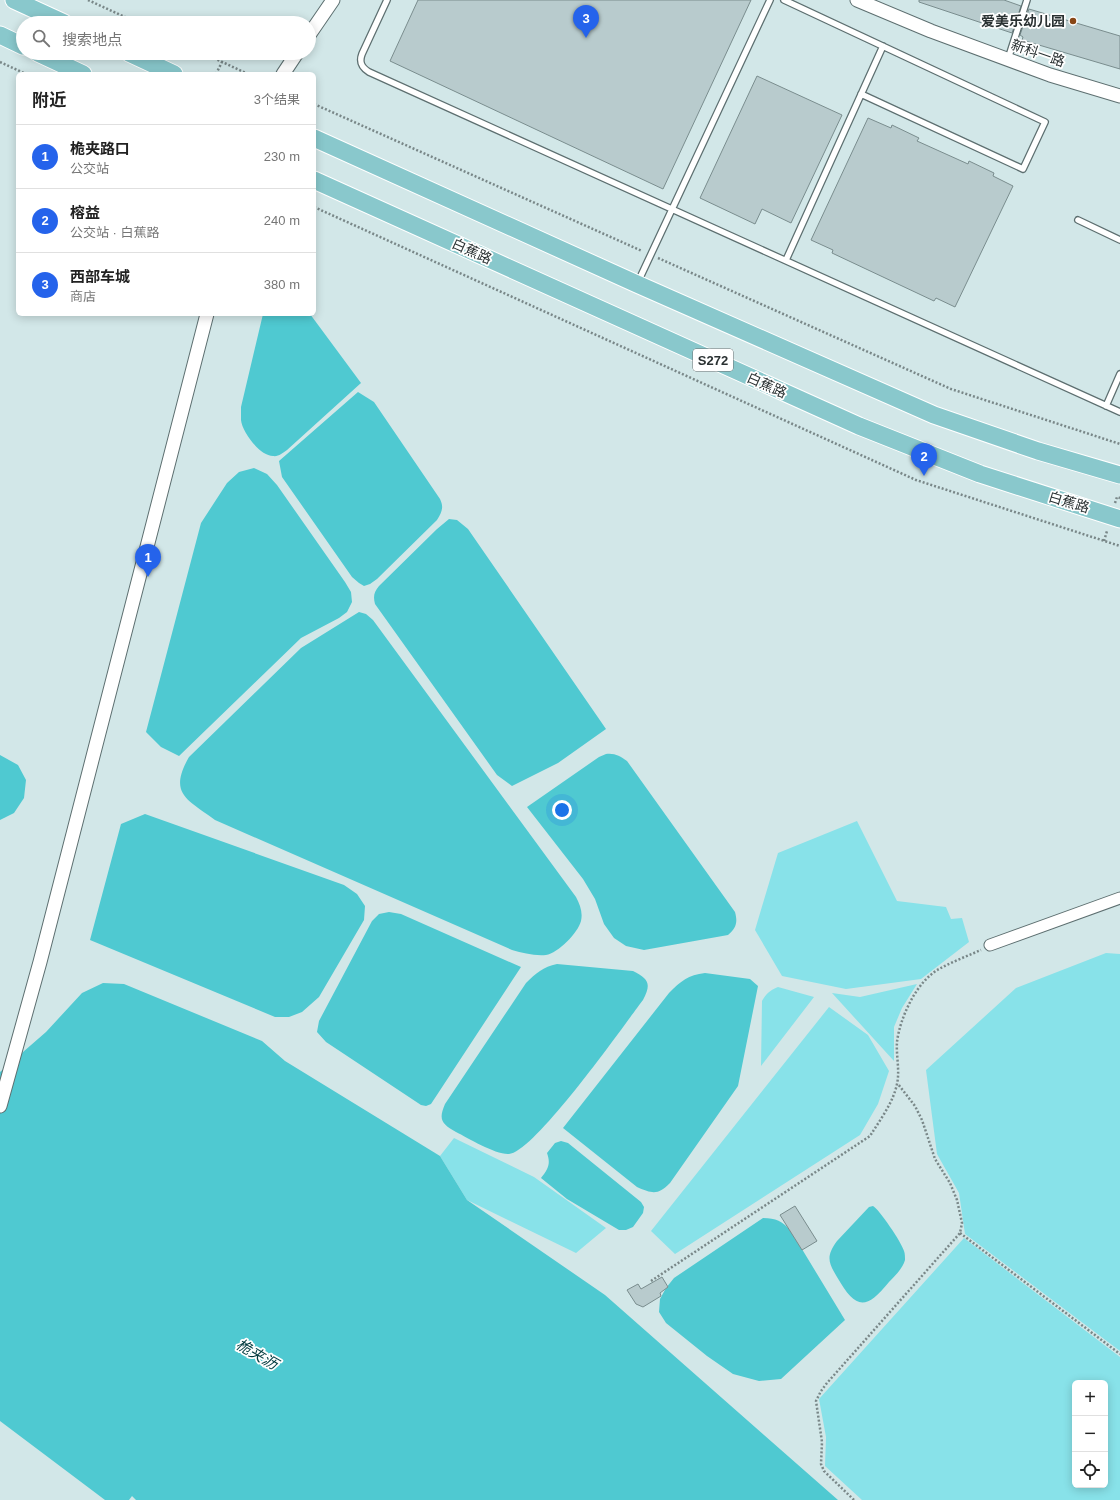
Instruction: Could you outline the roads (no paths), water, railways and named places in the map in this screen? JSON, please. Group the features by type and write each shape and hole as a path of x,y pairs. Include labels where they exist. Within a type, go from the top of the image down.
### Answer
{"main road":[{"path":"14,0 49,16"},
{"path":"0,35 16,43"},
{"path":"53,60 79,72"},
{"path":"143,60 170,72"},
{"name":"S272","path":"316,139 637,284 934,415 1038,451 1120,475"},
{"name":"白蕉路","path":"316,181 859,426 980,474 1120,519"}],"street":[{"path":"316,25 333,0"},
{"name":"新科一路","path":"857,0 931,32 1050,75 1120,96"},
{"path":"284,72 292,60"},
{"path":"0,1106 40,962 206,316"},
{"path":"990,945 1120,898"}],"lane":[{"path":"387,0 360,60 361,65 365,69 1120,412"},
{"path":"637,284 770,0"},
{"path":"784,0 1045,122 1023,169 861,94"},
{"path":"1008,60 1026,0"},
{"path":"786,260 883,46"},
{"path":"1078,220 1120,240"},
{"path":"1106,406 1120,374"}],"water":[{"path":"263,316 311,316 361,383 287,450 275,456 268,455 257,448 248,437 242,425 241,407"},
{"path":"358,392 374,402 440,499 442,507 437,520 377,579 364,586 352,577 282,477 279,461"},
{"path":"254,468 267,474 277,485 345,582 351,592 352,602 347,612 339,618 301,638 179,756 161,747 146,732 201,523 227,483 239,472"},
{"path":"449,519 457,520 468,529 606,729 558,763 512,786 497,775 375,604 374,594 379,586"},
{"path":"359,612 366,614 373,620 576,897 581,909 581,921 572,937 556,951 542,955 512,950 215,820 189,801 184,794 181,788 180,780 183,769 189,757 301,648"},
{"path":"606,754 617,755 627,761 735,912 736,925 728,935 644,950 626,946 614,938 604,924 595,899 583,879 527,807 599,757"},
{"path":"0,755 18,765 26,780 24,798 14,813 0,820"},
{"path":"145,814 344,885 357,894 365,906 364,920 319,997 302,1012 289,1017 275,1017 90,940 121,824"},
{"path":"389,912 401,914 521,967 431,1104 426,1106 421,1105 326,1042 317,1032 319,1021 372,921 379,914"},
{"path":"557,964 633,971 647,982 648,985 646,994 579,1086 558,1111 538,1133 521,1148 509,1154 503,1154 475,1142 447,1126 442,1118 443,1109 526,983 540,971"},
{"path":"705,973 750,979 758,986 738,1086 670,1183 662,1190 655,1192 647,1191 637,1187 563,1128 669,993 685,979 694,975"},
{"name":"桅夹沥","path":"103,983 124,984 262,1041 285,1061 440,1156 467,1200 605,1295 838,1500 136,1500 132,1496 129,1500 105,1500 0,1421 0,1072 46,1032 82,993"},
{"path":"561,1141 568,1143 641,1202 644,1207 643,1213 633,1227 626,1230 619,1230 567,1199 541,1178 548,1166 549,1160 547,1153 555,1143"},
{"path":"873,1206 885,1219 899,1241 904,1252 905,1260 898,1272 881,1292 867,1302 861,1302 855,1300 849,1295 843,1287 830,1263 830,1255 833,1246 837,1241 869,1207"},
{"path":"763,1218 778,1221 791,1231 845,1320 781,1379 759,1381 733,1374 707,1356 666,1323 659,1312 660,1299 674,1278"}],"place":[{"name":"爱美乐幼儿园","path":"1073,21"},
{"name":"西部车城","path":"586,38"},
{"name":"榕益","path":"924,476"},
{"name":"桅夹路口","path":"148,577"}]}
